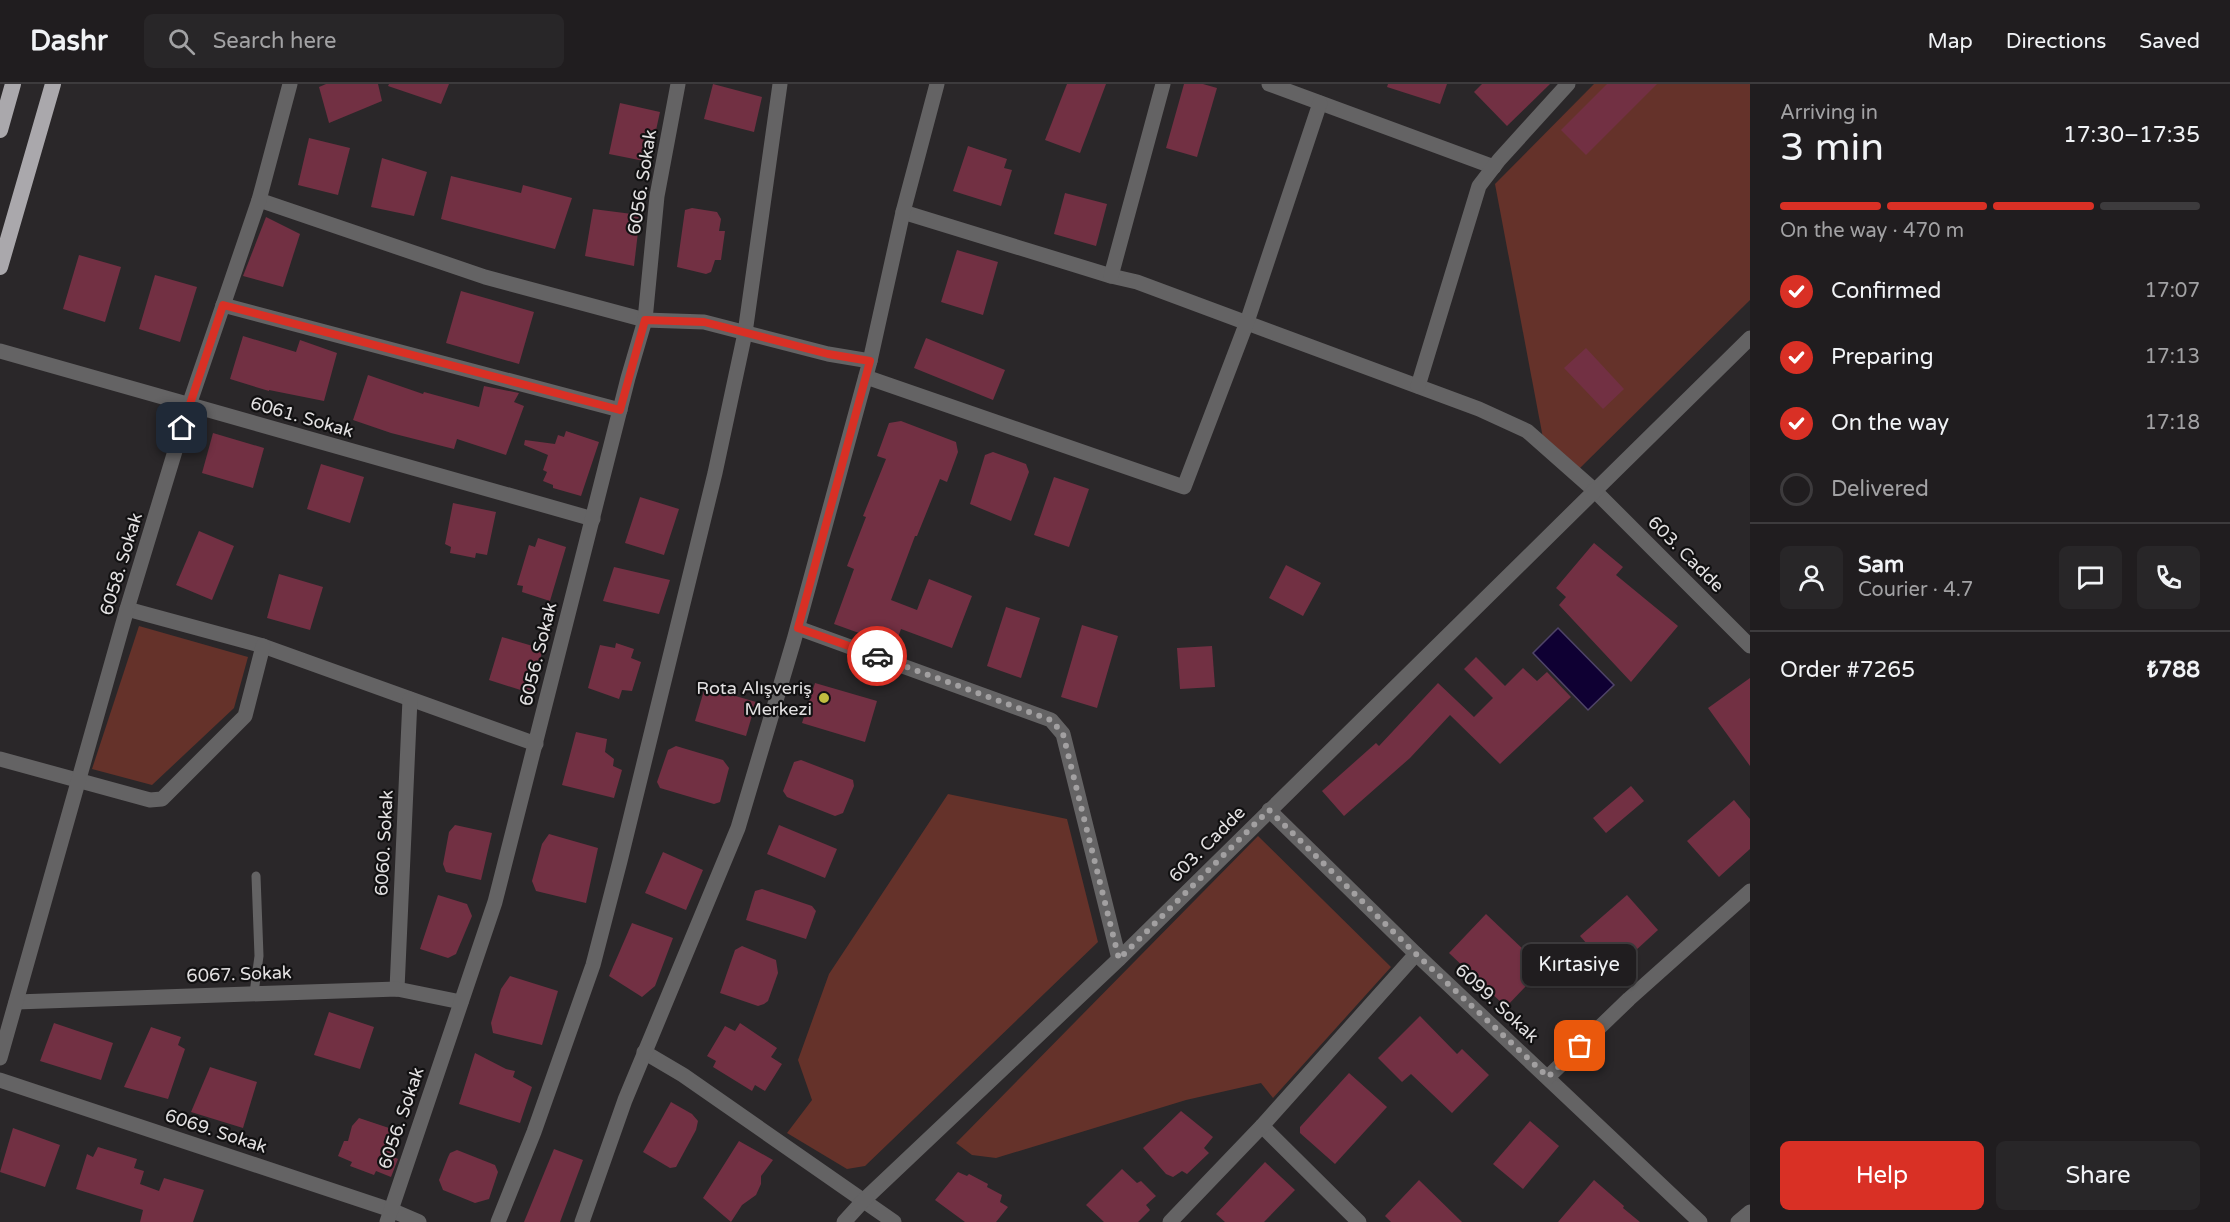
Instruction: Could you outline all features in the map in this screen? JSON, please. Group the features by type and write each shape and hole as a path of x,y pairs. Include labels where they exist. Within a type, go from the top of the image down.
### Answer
{"highway":[{"path":"0,130 13,84"},
{"path":"0,267 53,84"}],"street":[{"name":"6058. Sokak","path":"0,1058 127,609 189,405 259,200 290,84"},
{"name":"6056. Sokak","path":"389,1216 495,902 645,320 657,196 678,84"},
{"path":"498,1222 534,1132 593,965 715,473 745,333 780,84"},
{"path":"582,1222 644,1052 738,828 798,628 866,377 903,212 937,84"},
{"path":"1111,276 1163,84"},
{"path":"1269,84 1494,167"},
{"path":"1418,386 1479,186 1568,84"},
{"path":"866,377 1184,487 1247,322 1320,103"},
{"path":"259,200 485,277 645,320 704,322 828,354 870,361"},
{"path":"903,212 1137,282 1479,409 1527,432 1594,490"},
{"path":"223,305 620,410"},
{"name":"603. Cadde","path":"844,1222 864,1200 1119,959 1750,338"},
{"name":"6061. Sokak","path":"0,351 592,519"},
{"name":"603. Cadde","path":"1594,490 1750,646"},
{"path":"127,609 264,646 536,744"},
{"path":"798,628 1051,720 1063,734 1119,959"},
{"path":"0,759 150,800 162,799 245,716 264,646"},
{"name":"6060. Sokak","path":"397,989 410,699"},
{"name":"6099. Sokak","path":"1269,810 1416,954 1700,1222"},
{"path":"1548,1077 1629,999 1750,891"},
{"path":"1170,1222 1262,1126 1416,954"},
{"name":"6067. Sokak","path":"16,1002 397,989 461,1002"},
{"path":"644,1052 684,1075 894,1222"},
{"name":"6069. Sokak","path":"0,1080 389,1216 419,1222"},
{"path":"1262,1126 1359,1222"},
{"path":"1738,1222 1750,1212"}],"lane":[{"path":"254,993 260,956 256,876"}],"shaded area":[{"path":"1594,84 1750,84 1750,300 1579,469 1543,438 1495,184"},
{"path":"139,626 248,657 234,708 152,785 92,769"},
{"path":"1558,628 1614,685 1588,710 1533,653"},
{"path":"948,794 1067,819 1098,942 865,1166 847,1169 787,1133 812,1100 798,1060 829,974"},
{"path":"1258,836 1391,967 1273,1098 1261,1083 1186,1100 996,1158 972,1155 956,1143"}],"building":[{"path":"326,84 378,84 382,101 329,123 319,87"},
{"path":"389,84 449,84 441,104 388,86"},
{"path":"713,84 762,97 754,132 704,119"},
{"path":"1067,84 1106,84 1080,153 1045,140"},
{"path":"1184,84 1203,84 1217,88 1197,157 1166,148"},
{"path":"1388,84 1447,84 1440,104 1387,87"},
{"path":"1482,84 1550,84 1507,126 1474,92"},
{"path":"1607,84 1657,84 1586,155 1561,130"},
{"path":"620,103 660,112 649,162 609,154"},
{"path":"309,138 350,148 338,195 298,185"},
{"path":"968,146 1007,159 1004,168 1012,170 1001,206 953,191"},
{"path":"382,158 427,172 414,216 371,207"},
{"path":"451,176 521,193 523,185 572,198 555,249 441,219"},
{"path":"1065,193 1107,204 1096,246 1054,234"},
{"path":"692,208 717,212 721,219 719,231 725,231 721,260 715,260 711,272 706,274 677,267 685,210"},
{"path":"593,209 640,215 634,266 585,256"},
{"path":"266,217 300,234 283,287 243,276"},
{"path":"957,250 998,262 983,315 941,302"},
{"path":"79,255 121,267 105,322 63,309"},
{"path":"155,275 197,287 180,342 139,329"},
{"path":"461,291 534,312 519,364 446,343"},
{"path":"243,336 296,352 300,340 337,353 324,401 269,391 230,379"},
{"path":"926,338 1005,370 993,400 914,368"},
{"path":"1586,348 1624,389 1603,409 1564,368"},
{"path":"368,375 423,394 424,392 479,407 484,386 519,393 514,402 524,406 506,455 457,439 454,449 391,433 353,420"},
{"path":"901,421 956,442 958,452 947,482 940,479 891,600 917,610 929,579 972,596 952,648 901,629 895,646 834,624 854,569 847,566 866,517 863,516 886,459 877,456 889,423"},
{"path":"566,431 599,442 581,496 553,488 553,485 543,481 547,472 543,470 548,455 524,445 525,440 555,444 558,435 564,437"},
{"path":"213,433 264,448 253,488 202,473"},
{"path":"993,452 1026,464 1029,472 1011,521 970,504 985,455"},
{"path":"321,464 364,477 350,523 307,509"},
{"path":"1054,477 1089,489 1069,547 1034,535"},
{"path":"640,497 679,509 664,555 625,543"},
{"path":"453,503 496,512 487,555 476,553 475,558 450,553 451,547 445,544"},
{"path":"199,531 234,546 212,600 176,585"},
{"path":"538,538 566,547 550,601 522,592 523,586 517,585 529,545 535,547"},
{"path":"1594,543 1623,567 1616,575 1678,626 1631,682 1559,605 1566,597 1556,588"},
{"path":"1286,565 1321,583 1303,616 1269,598"},
{"path":"614,567 670,580 659,614 603,601"},
{"path":"279,574 323,587 310,630 267,618"},
{"path":"1006,607 1040,618 1021,678 987,666"},
{"path":"1082,625 1118,636 1097,708 1061,697"},
{"path":"502,637 543,649 530,693 489,680"},
{"path":"616,643 634,649 631,658 641,662 632,691 622,690 619,699 588,688 600,645 615,648"},
{"path":"1212,646 1215,687 1180,689 1177,648"},
{"path":"1476,657 1505,686 1523,668 1537,681 1547,672 1571,697 1500,764 1450,715 1410,758 1344,816 1322,791 1376,743 1379,746 1438,683 1474,717 1493,698 1464,669"},
{"path":"1750,678 1750,766 1708,708"},
{"path":"815,683 877,701 865,742 802,723"},
{"path":"705,687 756,702 746,736 695,721"},
{"path":"576,732 607,739 605,752 614,759 613,766 622,770 614,798 562,785"},
{"path":"676,746 723,760 729,768 720,802 714,804 660,788 657,782 668,750"},
{"path":"801,760 853,780 854,786 843,813 835,816 787,797 783,791 794,762"},
{"path":"1631,786 1644,801 1606,833 1593,818"},
{"path":"1734,800 1750,819 1750,849 1719,877 1687,841"},
{"path":"455,825 492,833 481,880 446,872 443,864 449,832"},
{"path":"779,825 837,849 825,878 767,854"},
{"path":"549,834 598,848 586,903 536,891 532,881 542,844"},
{"path":"663,852 703,870 686,910 645,893"},
{"path":"762,889 812,906 816,911 806,939 746,920 755,891"},
{"path":"438,895 467,904 472,916 456,954 448,958 420,949"},
{"path":"1627,895 1658,930 1612,972 1580,936"},
{"path":"1486,914 1543,968 1506,1007 1449,953"},
{"path":"632,923 673,938 655,986 642,997 609,976"},
{"path":"742,946 776,960 778,973 768,1001 758,1006 720,993 735,950"},
{"path":"510,976 558,991 542,1045 493,1033 491,1023 501,989"},
{"path":"329,1012 374,1027 360,1069 314,1055"},
{"path":"1420,1016 1457,1054 1462,1049 1489,1075 1452,1113 1411,1074 1402,1082 1378,1058"},
{"path":"54,1023 113,1043 101,1080 40,1061"},
{"path":"740,1023 777,1048 771,1057 782,1064 765,1091 755,1085 752,1091 713,1067 716,1061 707,1056 725,1026 735,1031"},
{"path":"151,1027 181,1037 178,1045 185,1049 168,1099 124,1087"},
{"path":"475,1053 506,1069 515,1071 513,1077 532,1087 520,1123 459,1104"},
{"path":"210,1067 257,1082 243,1128 191,1112"},
{"path":"1349,1073 1387,1107 1335,1164 1300,1133 1300,1127"},
{"path":"671,1102 692,1114 698,1121 696,1130 676,1167 670,1168 643,1152"},
{"path":"1181,1111 1213,1137 1204,1148 1209,1153 1187,1174 1182,1171 1173,1177 1166,1174 1143,1148"},
{"path":"359,1118 398,1131 399,1140 394,1157 398,1159 391,1177 376,1171 374,1175 350,1166 352,1162 338,1156 344,1141 348,1141 352,1126"},
{"path":"1530,1121 1559,1146 1523,1189 1493,1164"},
{"path":"13,1128 60,1145 45,1187 0,1172"},
{"path":"739,1141 773,1160 761,1176 761,1184 756,1195 742,1205 731,1222 703,1198"},
{"path":"98,1147 137,1159 134,1168 144,1171 140,1184 159,1191 164,1178 204,1190 193,1222 140,1222 143,1210 76,1189 87,1154 93,1157"},
{"path":"554,1149 583,1160 560,1222 524,1222"},
{"path":"457,1150 495,1165 498,1172 489,1199 475,1203 443,1190 439,1180 450,1153"},
{"path":"1265,1162 1295,1190 1264,1222 1225,1222 1216,1214"},
{"path":"1122,1169 1137,1183 1141,1181 1156,1196 1146,1205 1150,1210 1138,1222 1104,1222 1086,1205"},
{"path":"958,1172 967,1176 969,1174 1002,1195 1000,1202 1008,1207 996,1222 965,1222 935,1200"},
{"path":"1419,1180 1462,1222 1391,1222 1385,1216"},
{"path":"1594,1180 1624,1206 1623,1208 1640,1222 1558,1222"}],"way so far":[{"path":"877,656 1051,720 1063,734 1119,959 1269,810 1416,954 1548,1077 1580,1046"}],"place":[{"name":"Rota Alışveriş Merkezi","path":"824,698"},
{"name":"Kırtasiye","path":"1580,1046"}],"route":[{"path":"182,428 223,305 620,410 645,320 704,322 828,354 870,361 798,628 877,656"}]}
